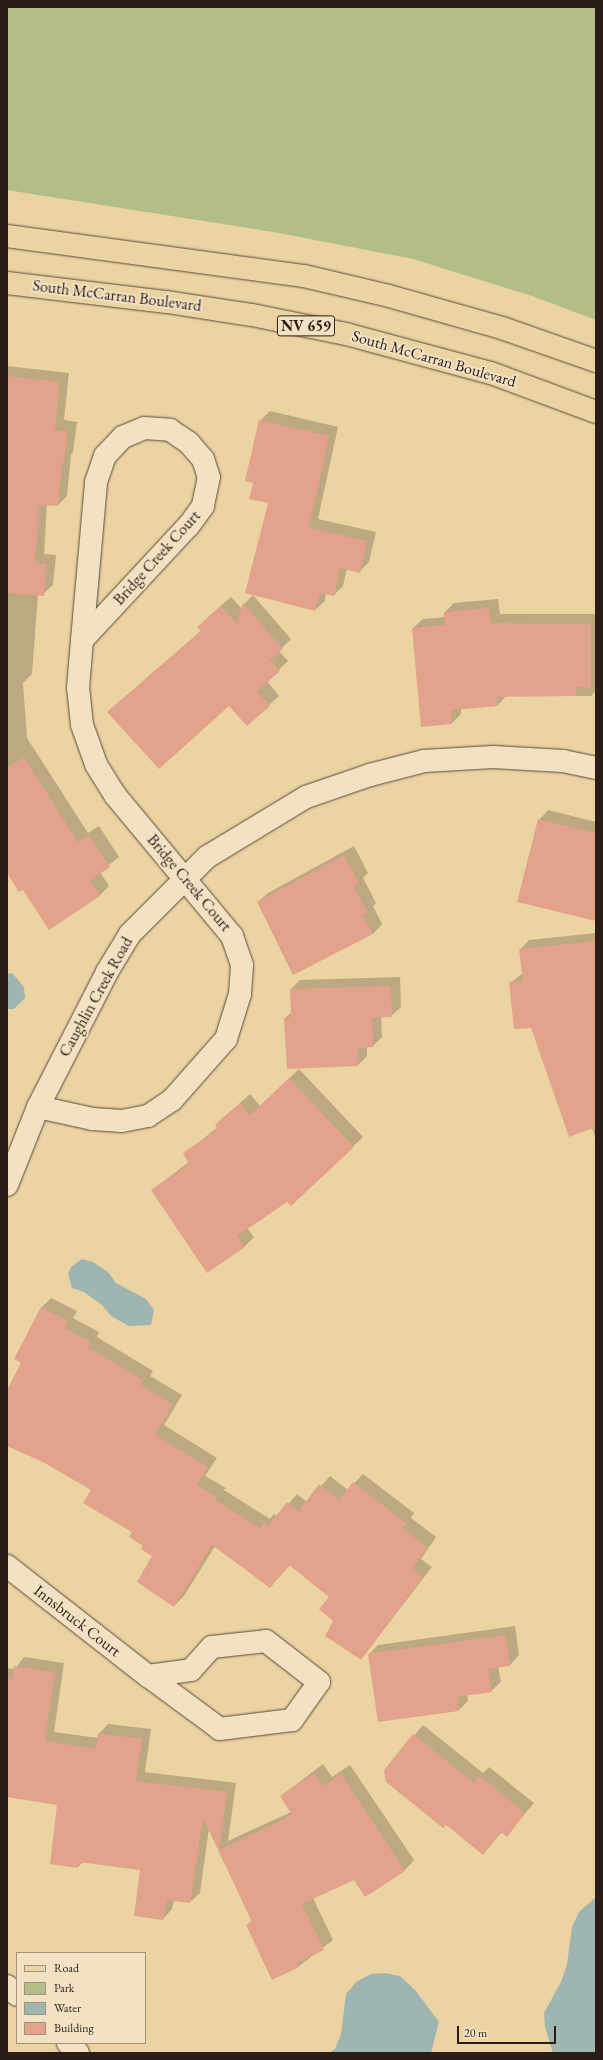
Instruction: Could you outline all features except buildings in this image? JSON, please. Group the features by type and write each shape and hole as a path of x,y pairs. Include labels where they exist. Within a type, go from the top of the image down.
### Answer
{"main road":[{"path":"7,236 185,258 304,276 389,296 502,328 596,361"},
{"name":"South McCarran Boulevard","path":"7,283 190,305 346,334 491,373 596,412"}],"street":[{"name":"Bridge Creek Court","path":"38,1107 115,1121 148,1116 172,1100 226,1039 240,994 242,965 232,936 115,795 96,764 82,725 79,695 82,640 96,482 105,456 123,436 144,428 170,430 189,443 203,459 209,477 203,506 189,525 82,640"},
{"name":"Caughlin Creek Road","path":"7,1185 38,1107 80,1021 130,934 207,857 306,797 370,775 424,761 493,758 563,761 596,768"},
{"name":"Innsbruck Court","path":"7,1566 148,1676 220,1729 292,1720 319,1682 266,1641 212,1647 191,1670 148,1676"},
{"path":"7,1986 16,1994"},
{"path":"69,2044 78,2053"}],"green space":[{"path":"7,7 596,7 596,320 532,296 413,259 279,233 7,190"}],"water":[{"path":"12,973 24,987 25,998 14,1009 7,1009 7,974"},
{"path":"82,1259 93,1262 108,1272 116,1283 146,1299 154,1310 151,1325 129,1326 111,1316 102,1305 84,1292 72,1288 68,1274 71,1267"},
{"path":"596,1897 596,2053 553,2053 545,2027 544,2013 561,1982 567,1964 572,1927 579,1912"},
{"path":"385,1973 400,1976 415,1990 439,2022 431,2053 329,2053 335,2049 341,2034 346,1994 356,1982 371,1974"}]}
